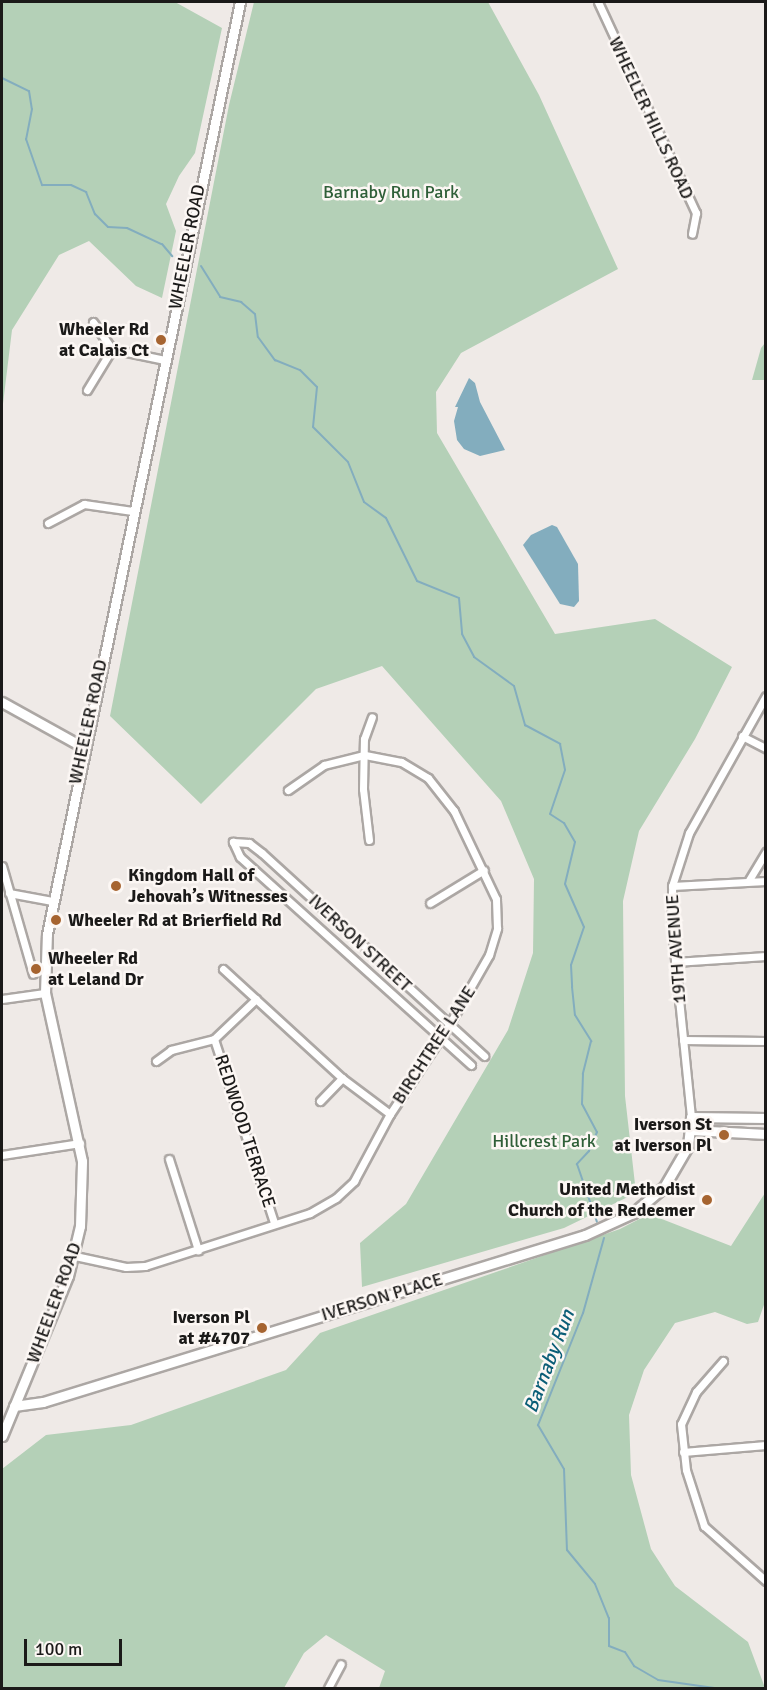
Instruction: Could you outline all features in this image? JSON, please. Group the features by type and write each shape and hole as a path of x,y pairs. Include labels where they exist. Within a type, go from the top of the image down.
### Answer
{"main road":[{"name":"WHEELER ROAD","path":"2,1436 75,1256 83,1201 80,1143 45,993 45,953 52,901 83,747 240,2"},
{"path":"2,702 83,747"},
{"path":"691,1116 765,1118"},
{"name":"IVERSON PLACE","path":"14,1406 36,1404 585,1235 633,1213 657,1195 682,1160 692,1130 691,1116"},
{"path":"692,1130 765,1134"}],"street":[{"name":"WHEELER HILLS ROAD","path":"598,2 696,213 692,234"},
{"path":"93,322 112,350 165,360"},
{"path":"87,390 112,350"},
{"path":"48,523 84,504 132,511"},
{"name":"19TH AVENUE","path":"691,1116 675,962 672,886 689,833 765,696"},
{"path":"369,840 363,808 364,755 366,731 372,717"},
{"path":"742,736 765,748"},
{"name":"BIRCHTREE LANE","path":"75,1256 135,1267 198,1250 310,1213 342,1193 354,1181 390,1114 449,1025 495,940 497,906 484,870 439,788 401,762 364,755 329,763 288,790"},
{"name":"IVERSON STREET","path":"471,1065 240,857 233,842 249,843 262,853 484,1056"},
{"path":"749,880 765,852"},
{"path":"2,866 33,974"},
{"path":"430,903 484,870"},
{"path":"672,886 749,880 765,881"},
{"path":"9,893 52,901"},
{"path":"675,962 765,956"},
{"path":"223,969 342,1078 390,1114"},
{"path":"2,999 45,993"},
{"path":"156,1061 171,1050 214,1040 256,999"},
{"name":"REDWOOD TERRACE","path":"214,1040 274,1223"},
{"path":"683,1040 765,1041"},
{"path":"320,1101 342,1078"},
{"path":"2,1155 80,1143"},
{"path":"169,1159 198,1250"},
{"path":"723,1361 690,1403 681,1424 683,1452 696,1509 704,1526 765,1581"},
{"path":"683,1452 765,1445"},
{"path":"328,1689 341,1664"}],"green space":[{"path":"2,2 175,2 222,28 195,153 179,176 166,204 176,231 162,298 136,286 89,241 59,255 12,330 2,412"},
{"name":"Barnaby Run Park","path":"254,2 488,2 539,95 618,269 461,353 436,392 437,433 555,634 655,619 732,667 695,739 639,831 623,901 625,1096 636,1193 564,1228 362,1287 360,1243 406,1204 508,1030 533,953 534,879 501,801 382,666 316,689 201,804 110,716 229,105"},
{"path":"765,343 765,380 752,380 761,348"},
{"path":"765,1193 765,1302 758,1322 747,1324 715,1312 675,1323 644,1370 629,1415 631,1475 651,1549 675,1586 748,1642 765,1688 379,1688 385,1671 326,1635 304,1653 284,1688 2,1688 2,1469 46,1435 131,1425 286,1370 320,1333 620,1229 649,1214 731,1246"}],"water":[{"path":"469,378 475,383 480,402 505,450 480,456 464,449 457,440 454,421 458,407 455,407"},
{"path":"552,525 557,527 578,564 579,601 574,607 560,604 523,545 531,535"}],"waterway":[{"name":"Barnaby Run","path":"2,78 29,91 32,109 26,139 42,185 71,185 86,192 95,214 108,227 127,228 162,244 172,256"},
{"name":"Barnaby Run","path":"201,266 220,297 241,302 255,314 258,337 275,360 300,370 317,387 313,427 348,462 364,502 386,518 417,581 459,598 462,634 474,657 514,686 525,725 560,744 565,770 550,814 564,823 575,842 565,884 584,927 571,965 572,987 575,1015 591,1041 583,1074 582,1104 597,1132 589,1151 577,1164 597,1222"},
{"name":"Barnaby Run","path":"604,1238 583,1313 538,1425 564,1469 567,1550 595,1584 609,1618 609,1646 625,1652 634,1666 658,1680 714,1688"}],"place":[{"name":"Wheeler Rd at Calais Ct","path":"161,340"},
{"name":"Kingdom Hall of Jehovah’s Witnesses","path":"116,886"},
{"name":"Wheeler Rd at Brierfield Rd","path":"56,920"},
{"name":"Wheeler Rd at Leland Dr","path":"36,969"},
{"name":"Iverson St at Iverson Pl","path":"724,1135"},
{"name":"United Methodist Church of the Redeemer","path":"707,1200"},
{"name":"Iverson Pl at #4707","path":"262,1328"}],"park label":[{"name":"Hillcrest Park","path":"544,1141"}]}
